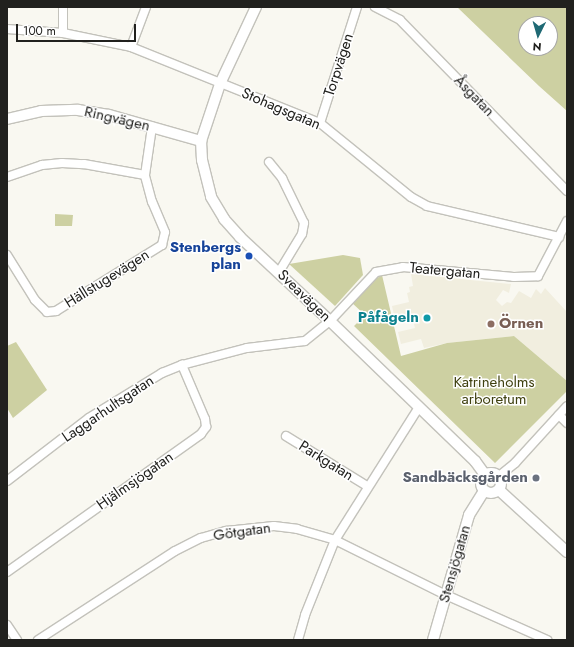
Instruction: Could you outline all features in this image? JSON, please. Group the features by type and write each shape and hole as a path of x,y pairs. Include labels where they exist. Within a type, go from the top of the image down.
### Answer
{"street":[{"path":"62,33 63,7"},
{"path":"131,47 146,7"},
{"name":"Sveavägen","path":"256,7 220,84 201,141 205,179 211,197 224,220 419,407 474,461 485,475"},
{"name":"Torpvägen","path":"320,123 357,7"},
{"name":"Åsgatan","path":"375,7 400,20 567,191"},
{"name":"Stohagsgatan","path":"7,30 62,33 131,47 320,123 411,197 427,206 559,237"},
{"name":"Ringvägen","path":"7,119 41,111 78,110 109,114 201,141"},
{"name":"Hällstugevägen","path":"7,255 42,309 47,312 56,311 162,245 165,232 152,202 145,175 152,127"},
{"path":"269,162 282,178 304,223 302,234 279,272"},
{"path":"7,177 42,165 62,163 84,164 145,175"},
{"path":"559,237 567,221"},
{"name":"Teatergatan","path":"330,321 376,272 403,266 530,277 538,276 559,237"},
{"name":"Laggarhultsgatan","path":"7,481 95,415 130,392 182,365 247,348 306,342 330,321"},
{"name":"Hjälmsjögatan","path":"7,572 201,434 206,427 182,365"},
{"path":"499,476 515,463 567,406"},
{"name":"Parkgatan","path":"298,640 308,608 335,540 367,486 419,407"},
{"path":"559,415 567,423"},
{"name":"Parkgatan","path":"286,436 367,486"},
{"path":"492,473 499,476 502,483 499,490 490,494 484,491 481,483 485,475 492,473"},
{"path":"499,490 567,552"},
{"name":"Stensjögatan","path":"433,640 469,515 484,491"},
{"name":"Götgatan","path":"38,640 145,570 201,538 226,531 274,526 311,532 335,540 446,595 547,640"},
{"path":"7,625 17,640"}],"shaded area":[{"name":"Örnen","path":"411,274 511,284 509,293 503,290 496,300 502,306 507,302 511,303 519,291 531,298 536,289 541,294 545,288 567,312 567,381 514,336 447,343 424,348 421,339 401,344 398,332 415,328 412,316 395,320 392,306 409,302 407,293 410,292 409,287 413,286"}],"green space":[{"path":"457,7 567,7 567,111 539,86"},
{"path":"55,214 73,215 72,226 55,226"},
{"path":"343,255 360,258 363,275 335,306 289,264"},
{"name":"Katrineholms arboretum","path":"382,275 401,356 447,343 514,336 567,381 567,391 495,463 354,326 365,315 351,302 366,285"},
{"path":"16,342 47,390 13,418 7,408 7,346"}],"place":[{"name":"Stenbergs plan","path":"249,256"},
{"name":"Påfågeln","path":"427,318"},
{"name":"Örnen","path":"491,324"},
{"name":"Sandbäcksgården","path":"536,478"}]}
